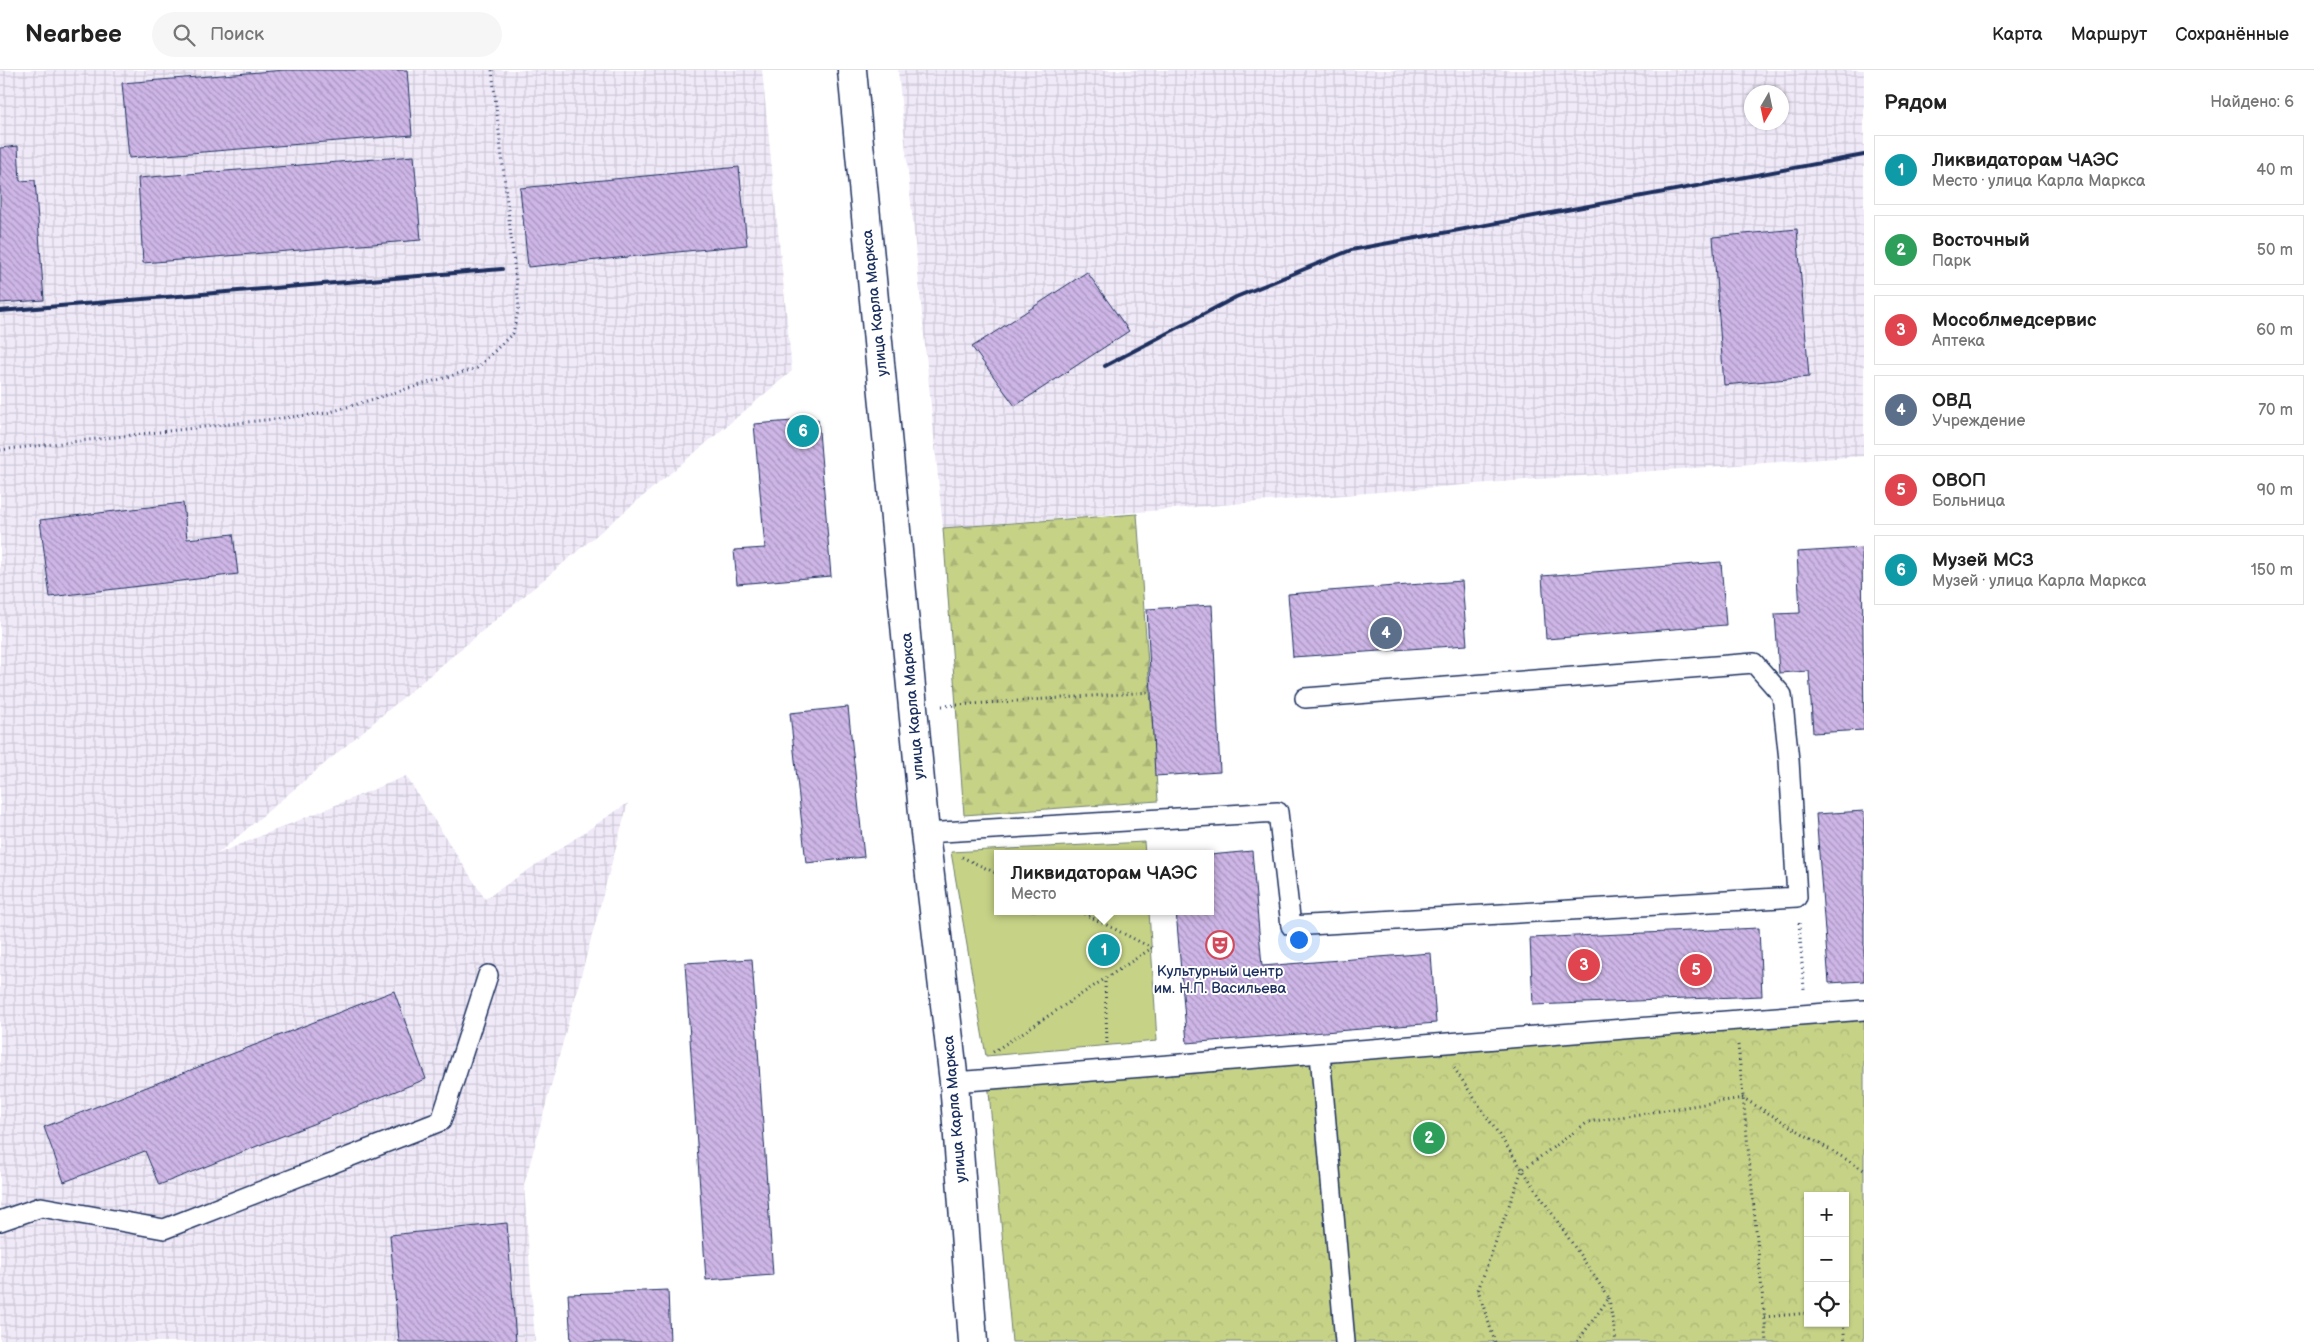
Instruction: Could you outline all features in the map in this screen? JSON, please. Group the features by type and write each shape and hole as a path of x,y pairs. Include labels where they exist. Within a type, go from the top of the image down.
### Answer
{"street":[{"name":"улица Карла Маркса","path":"852,70 925,833 954,1082 974,1342"}],"lane":[{"path":"925,833 1278,812 1291,926 1797,897 1789,760 1782,695 1754,663 1305,698"},
{"path":"0,1221 41,1206 164,1229 441,1121 488,975"},
{"path":"954,1082 1864,1010"},
{"path":"1320,1054 1345,1342"}],"path":[{"path":"0,450 327,413 477,368 513,334 519,307 492,70"},
{"path":"936,706 1151,692"},
{"path":"958,856 994,872"},
{"path":"1797,897 1805,1014"},
{"path":"986,1056 1105,981 1152,948 1087,915"},
{"path":"1102,915 1102,922"},
{"path":"1105,981 1107,1044"},
{"path":"1736,1019 1766,1342"},
{"path":"1438,1044 1609,1298 1616,1342"},
{"path":"1495,1342 1478,1290 1522,1170 1588,1122 1743,1098 1864,1170"},
{"path":"1577,1342 1609,1298"},
{"path":"1764,1317 1804,1312"},
{"path":"1843,1327 1845,1342"}],"shaded area":[{"path":"0,70 762,70 792,371 217,854 406,776 485,899 628,803 524,1185 535,1342 0,1342"},
{"path":"898,70 1864,70 1864,456 1512,481 943,528"}],"green space":[{"path":"1137,514 1158,801 964,815 943,528"},
{"path":"1144,842 1145,850 994,850 994,915 1149,915 1157,1041 986,1056 951,852"},
{"path":"1864,1019 1864,1342 1012,1342 988,1081"}],"building":[{"path":"285,70 407,70 412,135 129,158 122,83"},
{"path":"18,146 20,181 35,180 44,300 0,303 0,148"},
{"path":"414,156 421,240 143,263 138,178"},
{"path":"739,167 747,245 528,267 520,188"},
{"path":"1797,229 1809,377 1724,385 1713,237"},
{"path":"1087,272 1129,331 1015,406 972,347"},
{"path":"818,419 831,576 737,584 734,550 765,548 754,424"},
{"path":"183,503 187,539 233,534 238,574 50,597 40,520"},
{"path":"1862,548 1864,730 1813,733 1809,671 1779,673 1775,614 1800,613 1797,552"},
{"path":"1721,562 1726,625 1546,639 1542,576"},
{"path":"1462,581 1467,645 1293,657 1288,594"},
{"path":"1212,605 1220,772 1155,776 1147,609"},
{"path":"848,707 864,857 806,863 790,713"},
{"path":"1864,811 1864,981 1829,983 1816,814"},
{"name":"Культурный центр им. Н.П. Васильева","path":"1252,851 1262,966 1431,953 1436,1023 1187,1043 1176,915 1214,915 1214,855"},
{"path":"1759,928 1762,996 1533,1005 1530,938"},
{"path":"752,959 773,1275 706,1280 685,963"},
{"path":"394,991 426,1079 159,1185 145,1151 64,1182 44,1127"},
{"path":"507,1223 516,1342 399,1342 390,1235"},
{"path":"668,1290 670,1342 571,1342 568,1294"}],"railway":[{"path":"1105,366 1236,297 1351,250 1864,155"},
{"path":"0,311 502,269"}],"place":[{"name":"Музей МСЗ","path":"803,431"},
{"name":"ОВД","path":"1386,633"},
{"name":"Культурный центр им. Н.П. Васильева","path":"1220,945"},
{"name":"Ликвидаторам ЧАЭС","path":"1104,950"},
{"name":"Мособлмедсервис","path":"1584,965"},
{"name":"ОВОП","path":"1696,970"},
{"name":"Восточный","path":"1429,1138"}]}
